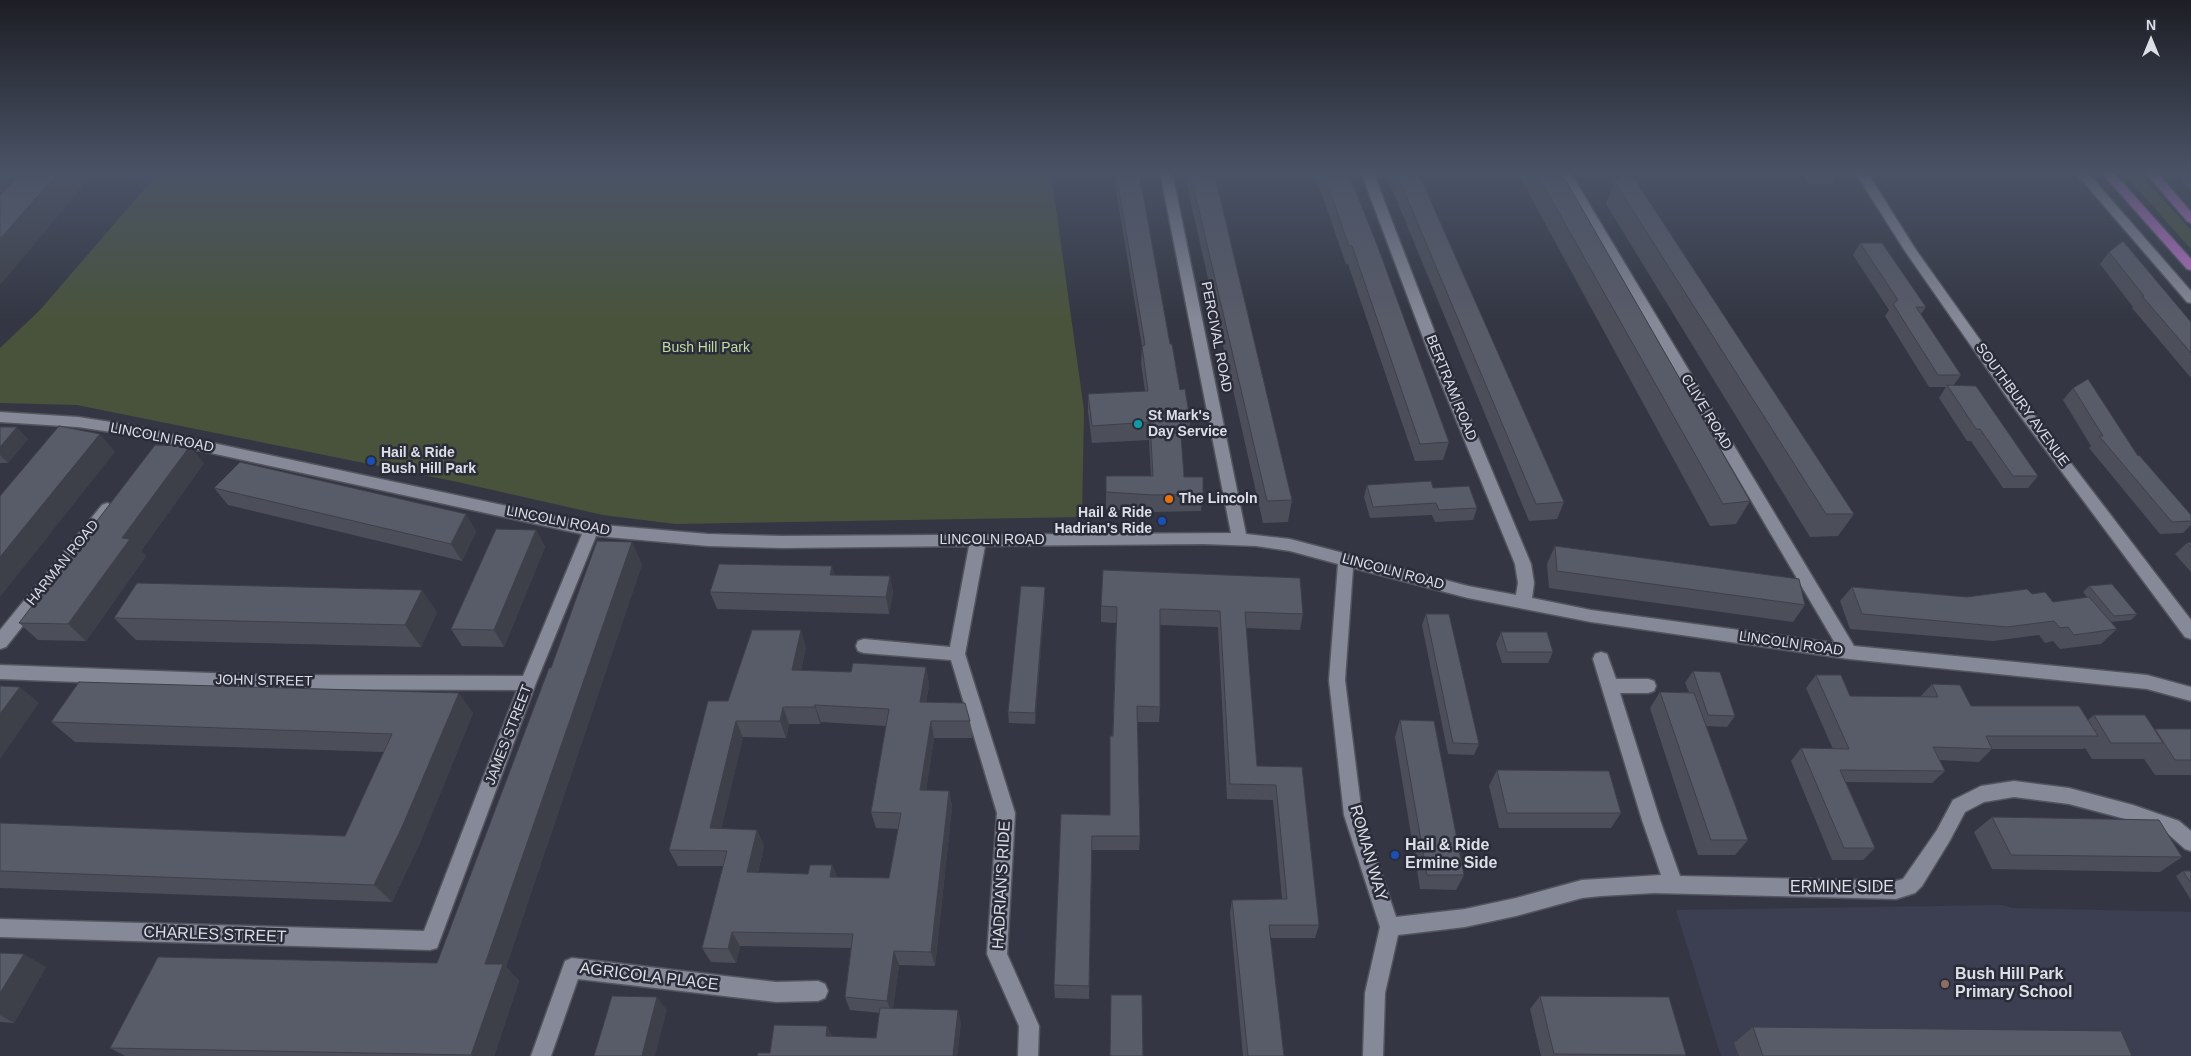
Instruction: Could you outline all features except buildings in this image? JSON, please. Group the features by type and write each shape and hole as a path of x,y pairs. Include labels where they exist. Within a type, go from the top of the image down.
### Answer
{"highway":[{"path":"2151,221 2191,266"}],"street":[{"name":"PERCIVAL ROAD","path":"1176,221 1239,538"},
{"name":"BERTRAM ROAD","path":"1386,221 1435,351 1523,564 1526,582 1523,604"},
{"name":"CLIVE ROAD","path":"1593,221 1849,652"},
{"name":"SOUTHBURY AVENUE","path":"1892,221 2020,406 2191,632"},
{"path":"2124,221 2191,299"},
{"name":"LINCOLN ROAD","path":"0,417 78,422 163,438 591,530 708,540 754,541 1239,538 1290,545 1468,592 1591,616 1849,652 2147,682 2191,694"},
{"path":"151,453 163,438"},
{"name":"HARMAN ROAD","path":"0,642 115,498"},
{"name":"JAMES STREET","path":"430,942 528,683 591,530"},
{"name":"HADRIAN'S RIDE","path":"978,541 957,654 1006,813 997,954 1029,1026 1028,1056"},
{"name":"ROMAN WAY","path":"1346,559 1337,680 1354,815 1390,927"},
{"path":"864,646 957,654"},
{"path":"1600,659 1651,820 1674,885"},
{"name":"JOHN STREET","path":"0,672 263,682 528,683"},
{"path":"1609,686 1648,686"},
{"name":"ERMINE SIDE","path":"1390,927 1465,918 1516,907 1582,889 1674,885 1896,890 1908,887 1915,880 1943,836 1959,806 1981,794 2014,789 2069,796 2133,812 2173,827 2191,842"},
{"path":"1373,1056 1375,993 1390,927"},
{"name":"CHARLES STREET","path":"0,928 430,942"},
{"name":"AGRICOLA PLACE","path":"542,1056 572,968 776,992 818,992"}],"shaded area":[{"name":"Bush Hill Park Primary School","path":"2003,905 2012,908 2191,912 2191,1056 1721,1056 1676,910"}],"green space":[{"name":"Bush Hill Park","path":"117,221 1058,221 1084,410 1082,517 675,524 603,515 453,481 77,405 0,403 0,348 40,310"},
{"path":"2166,221 2183,221 2191,230 2191,249"}],"place":[{"name":"St Mark's Day Service","path":"1138,424"},
{"name":"Hail & Ride Bush Hill Park","path":"371,461"},
{"name":"The Lincoln","path":"1169,499"},
{"name":"Hail & Ride Hadrian's Ride","path":"1162,521"},
{"name":"Hail & Ride Ermine Side","path":"1395,855"},
{"name":"Bush Hill Park Primary School","path":"1945,984"}]}
